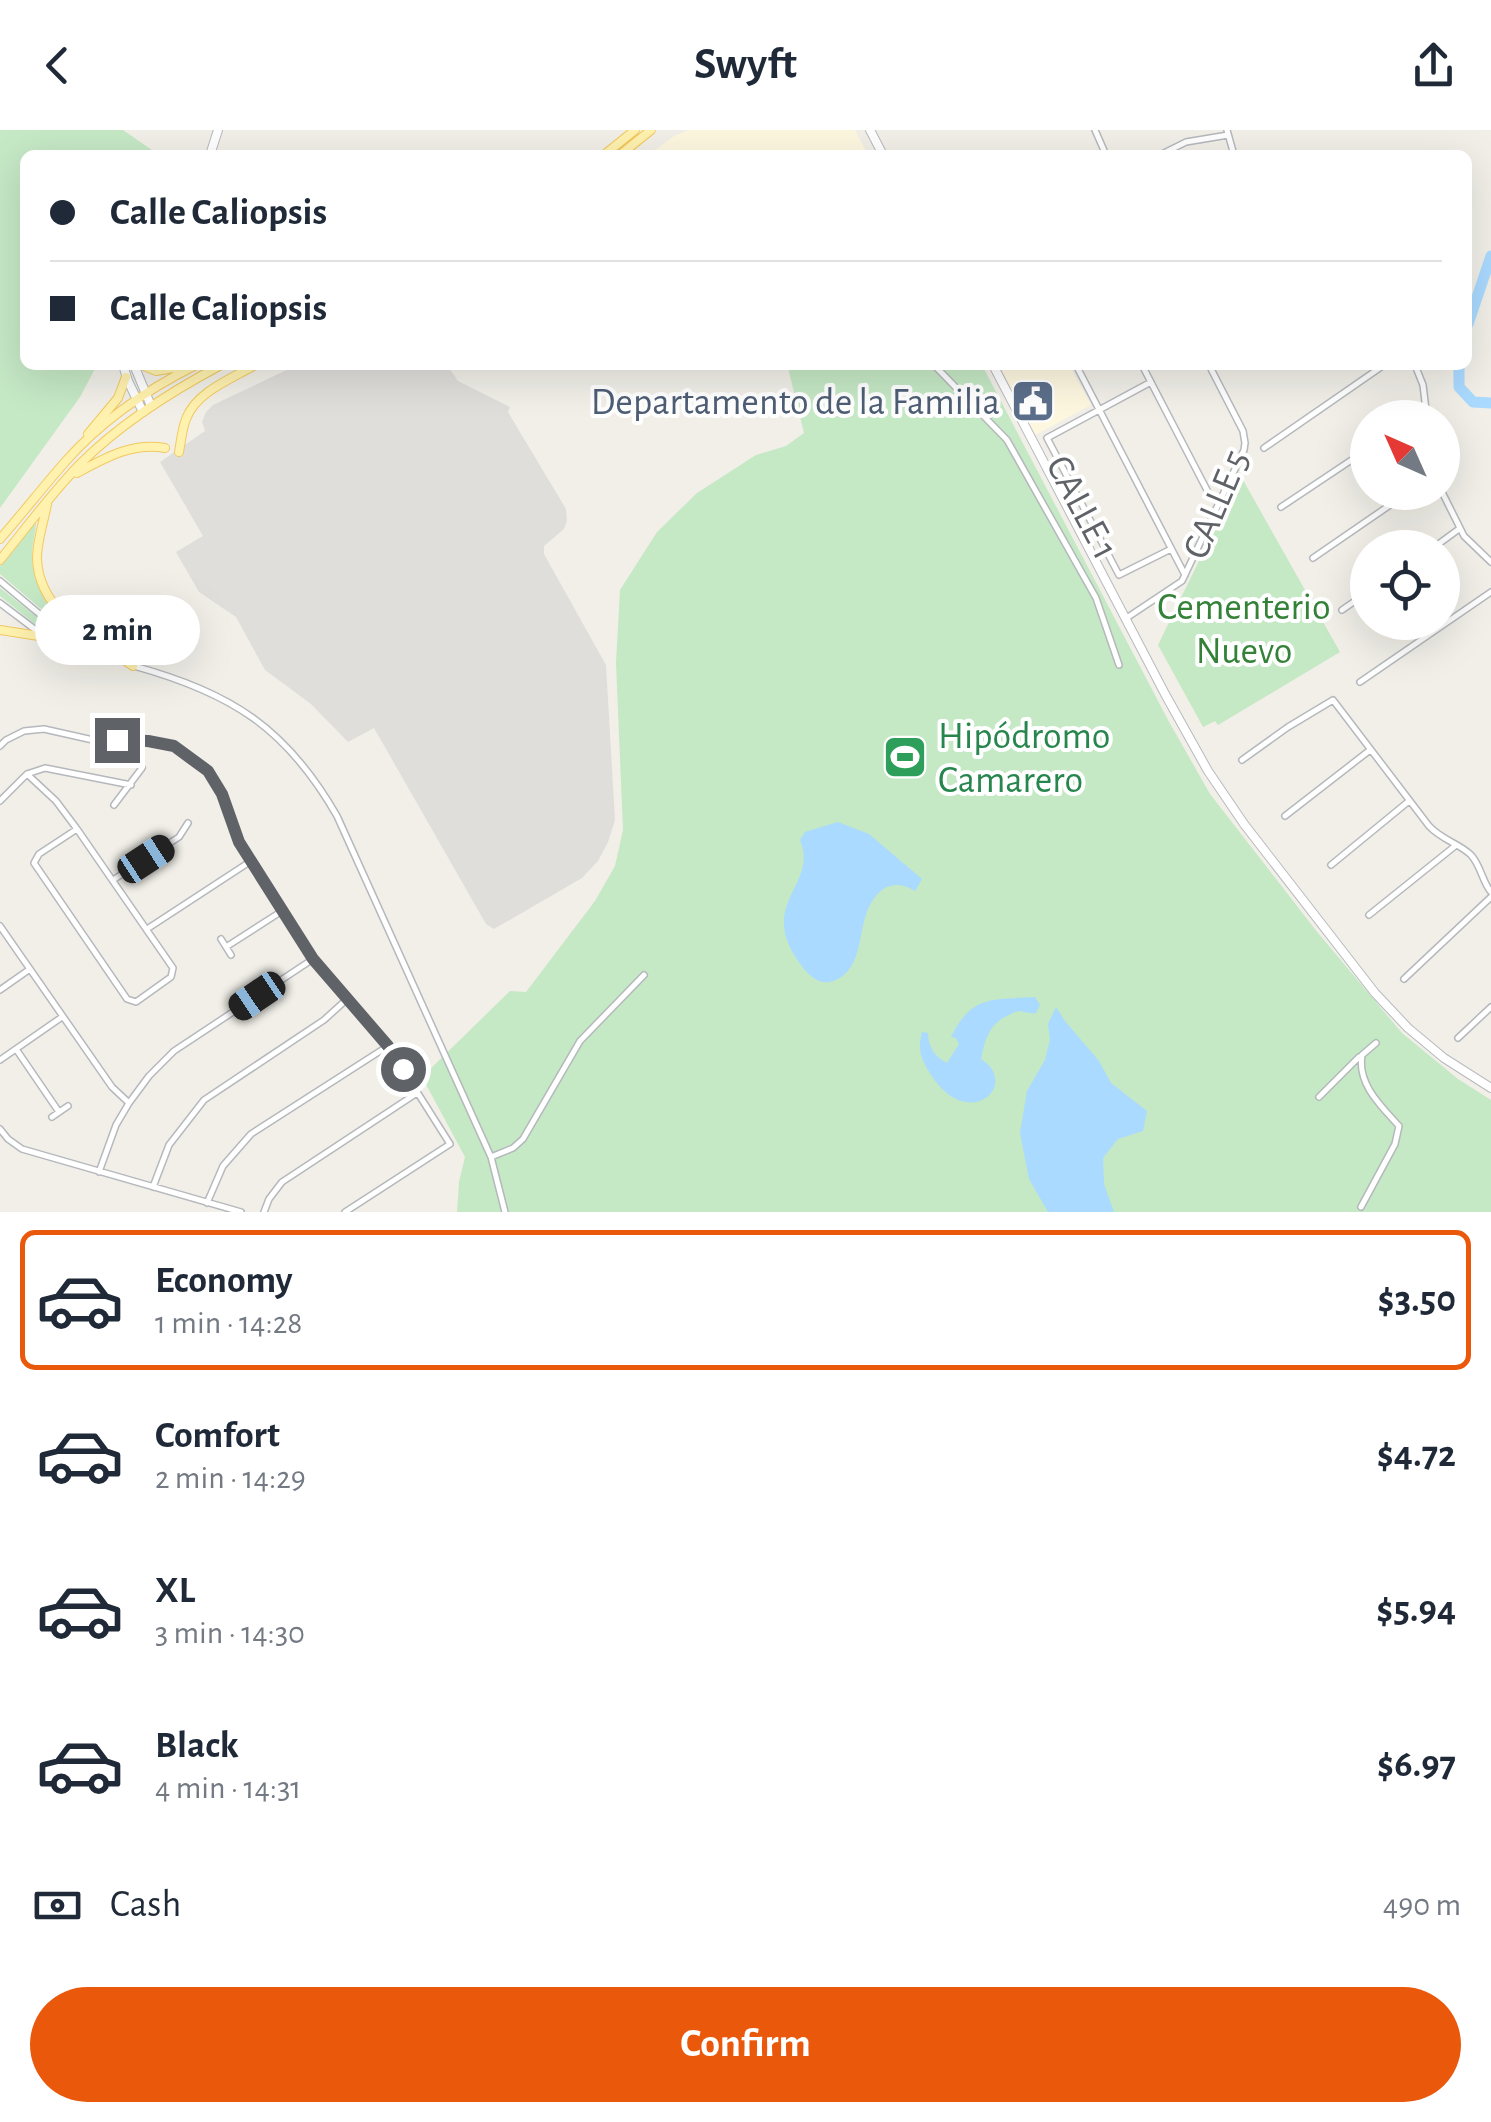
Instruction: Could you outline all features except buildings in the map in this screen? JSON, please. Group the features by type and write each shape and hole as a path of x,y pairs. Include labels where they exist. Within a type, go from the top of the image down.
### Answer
{"main road":[{"path":"610,150 635,130"},
{"path":"627,150 651,130"},
{"path":"632,146 660,130"},
{"path":"124,370 136,400 147,409"},
{"path":"136,370 147,409"},
{"path":"76,450 136,400 185,370"},
{"path":"0,560 83,462 147,409 213,370"},
{"path":"179,452 186,419 194,406 214,388 246,370"},
{"path":"996,370 1208,771 1244,824 1374,993 1444,1058 1491,1088"},
{"path":"0,540 118,398 126,376"},
{"path":"68,478 126,450 144,446 165,448"},
{"path":"48,501 37,557 46,591 80,632 133,666"},
{"path":"0,630 45,637"}],"street":[{"path":"1170,150 1227,132"},
{"path":"939,370 1007,440 1096,598 1118,665"},
{"path":"1078,370 1186,575"},
{"path":"1145,370 1208,492 1220,504"},
{"name":"CALLE 5","path":"1125,618 1175,587 1186,575 1239,464 1246,442 1211,370"},
{"path":"1264,448 1377,370"},
{"path":"1416,370 1425,400"},
{"name":"CALLE 1","path":"1151,382 1047,438 1119,575 1171,549"},
{"path":"1281,507 1350,461"},
{"path":"1313,558 1383,510"},
{"path":"1450,510 1459,530"},
{"path":"1460,531 1491,562"},
{"path":"0,582 82,646"},
{"path":"1360,682 1491,592"},
{"path":"0,603 45,637 178,678 221,696 247,712 292,750 320,786 345,834 491,1157 506,1212"},
{"path":"1342,610 1350,604"},
{"path":"1242,760 1333,700 1438,836 1473,856 1491,895 1404,979"},
{"path":"0,746 24,731 44,729 93,740 148,741 174,746 208,771 222,794 239,842 313,959 388,1046 450,1144 345,1212"},
{"path":"1285,816 1370,750"},
{"path":"0,801 27,774 45,768 130,785"},
{"path":"114,805 142,768"},
{"path":"27,774 56,801 77,829 113,880 173,968 172,976 136,1002 127,999 34,863 40,854 77,829"},
{"path":"1331,865 1410,801"},
{"path":"113,880 179,837 188,823"},
{"path":"1369,915 1454,846"},
{"path":"147,929 251,862"},
{"path":"226,947 282,911"},
{"path":"0,926 112,1087 129,1103"},
{"path":"220,939 231,956"},
{"path":"99,1172 129,1103 174,1051 313,959"},
{"path":"0,990 30,970"},
{"path":"491,1157 514,1148 523,1138 580,1041 644,975"},
{"path":"153,1187 170,1145 204,1100 324,1020 346,1000"},
{"path":"1458,1038 1491,1007"},
{"path":"0,1060 62,1017"},
{"path":"1319,1096 1376,1043"},
{"path":"207,1203 223,1166 251,1134 388,1046"},
{"path":"16,1050 59,1112"},
{"path":"1361,1207 1395,1144 1399,1126 1373,1097 1360,1068 1362,1055"},
{"path":"264,1212 282,1182 418,1092"},
{"path":"52,1117 68,1106"},
{"path":"0,1129 22,1149 240,1212"}],"shaded area":[{"path":"689,130 855,130 865,150 656,150"},
{"path":"286,370 450,370 458,381 510,407 508,412 566,509 564,529 544,546 544,554 606,665 615,820 598,861 582,878 494,929 486,924 374,728 348,742 311,704 265,670 236,617 199,592 176,552 203,536 160,462 205,431 202,422 213,405"},
{"path":"1000,370 1072,370 1091,405 1035,435"}],"green space":[{"path":"0,130 123,130 152,150 20,150 20,370 94,370 80,397 0,508"},
{"name":"Hipódromo Camarero","path":"788,370 985,370 1210,794 1402,1033 1458,1079 1491,1100 1491,1212 457,1212 465,1157 422,1077 510,991 526,992 595,901 615,866 623,830 616,663 620,590 657,532 697,493 756,455 786,446 804,433"},
{"name":"Cementerio Nuevo","path":"1243,480 1340,652 1218,725 1215,721 1203,727 1158,645 1234,489"},
{"path":"36,521 34,571 43,591 77,635 67,631 0,574 0,566"},
{"path":"0,588 54,633 36,625 0,596"}],"water":[{"path":"838,822 869,834 922,879 915,891 898,885 877,894 868,909 852,964 840,978 826,982 809,975 790,947 784,928 785,912 802,871 800,840 805,832"},
{"path":"1035,997 1040,1005 1036,1013 1012,1013 988,1035 981,1059 992,1070 992,1091 984,1099 972,1102 958,1100 943,1090 922,1056 922,1032 928,1033 933,1051 947,1063 959,1044 951,1037 976,1006"},
{"path":"1056,1007 1099,1061 1111,1083 1147,1111 1143,1131 1118,1139 1103,1158 1104,1184 1114,1212 1048,1212 1029,1179 1020,1133 1027,1091 1045,1060 1050,1039 1048,1024"}],"waterway":[{"path":"1472,312 1491,256"},
{"path":"1459,370 1459,387 1473,402 1491,403"}],"place":[{"name":"Departamento de la Familia","path":"1033,401"},
{"name":"Hipódromo Camarero","path":"905,757"}],"route":[{"path":"117,740 174,746 208,771 222,794 239,842 313,959 403,1069"}]}
